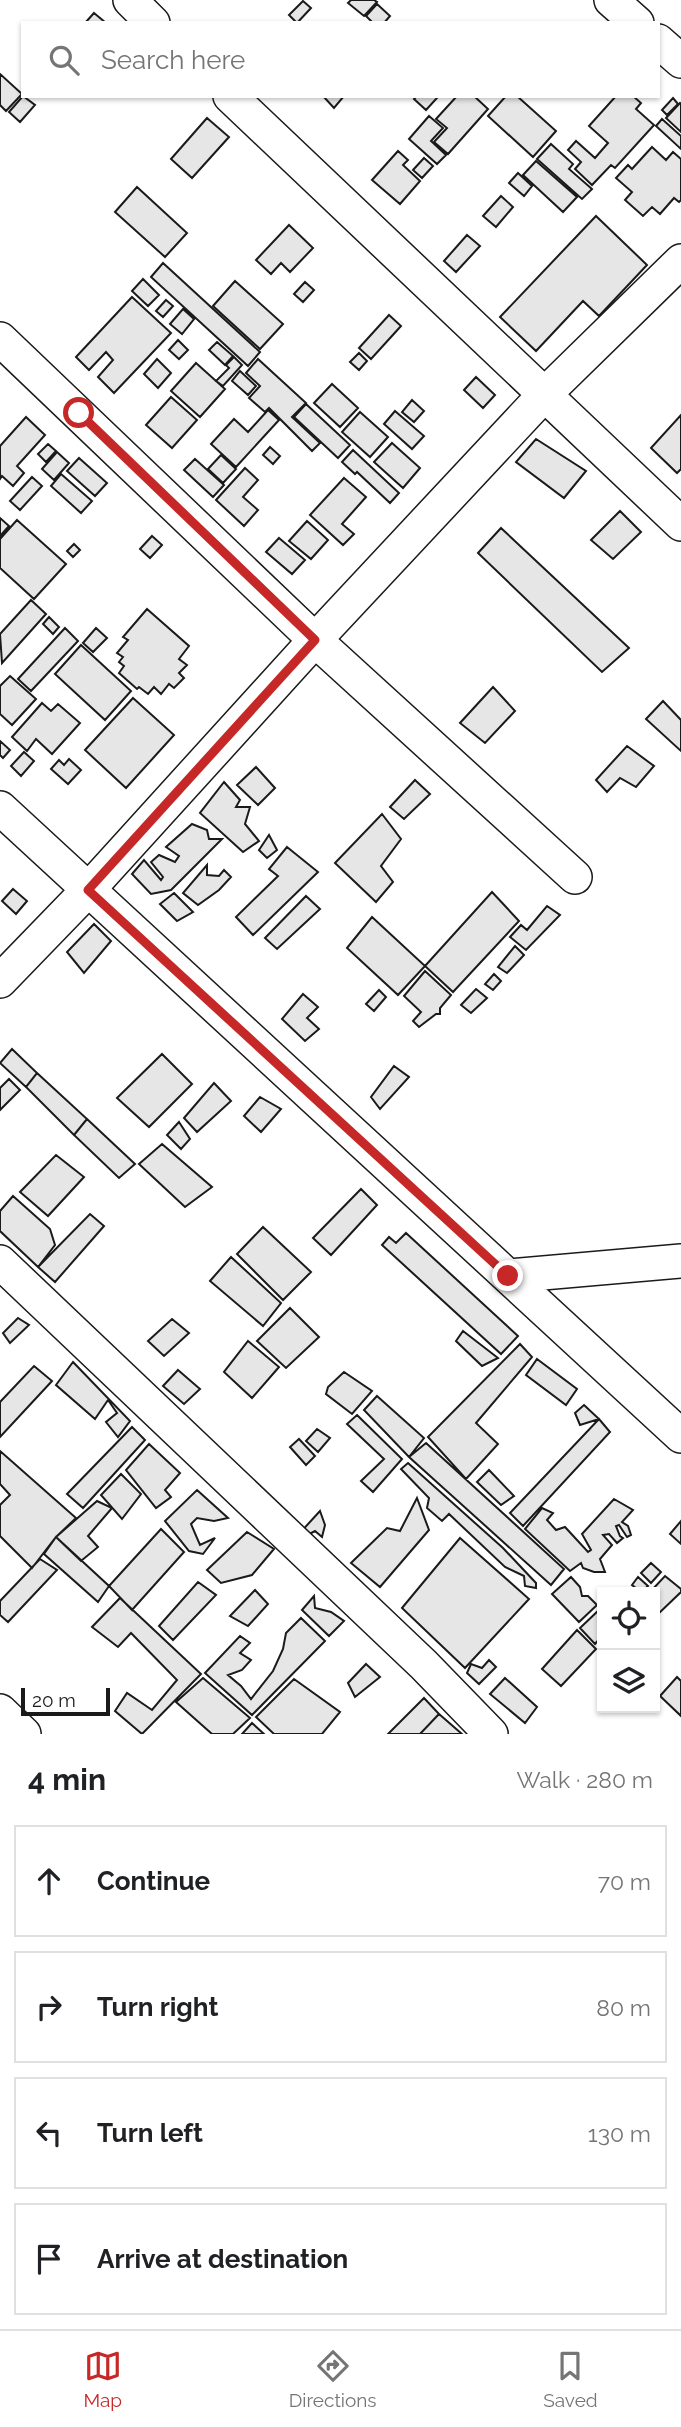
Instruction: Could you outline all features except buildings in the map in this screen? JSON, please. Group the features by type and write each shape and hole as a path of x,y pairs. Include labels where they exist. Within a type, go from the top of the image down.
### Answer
{"street":[{"path":"130,0 151,21"},
{"path":"611,0 635,21"},
{"path":"660,43 681,61"},
{"path":"232,98 681,524"},
{"path":"0,981 88,890 315,640 544,395 681,261"},
{"path":"0,339 315,640 575,877"},
{"path":"0,808 681,1436"},
{"path":"508,1276 681,1261"},
{"path":"0,1262 414,1656 491,1734"},
{"path":"0,1711 24,1734"}],"route":[{"path":"79,413 315,640 88,890 508,1276"}]}
